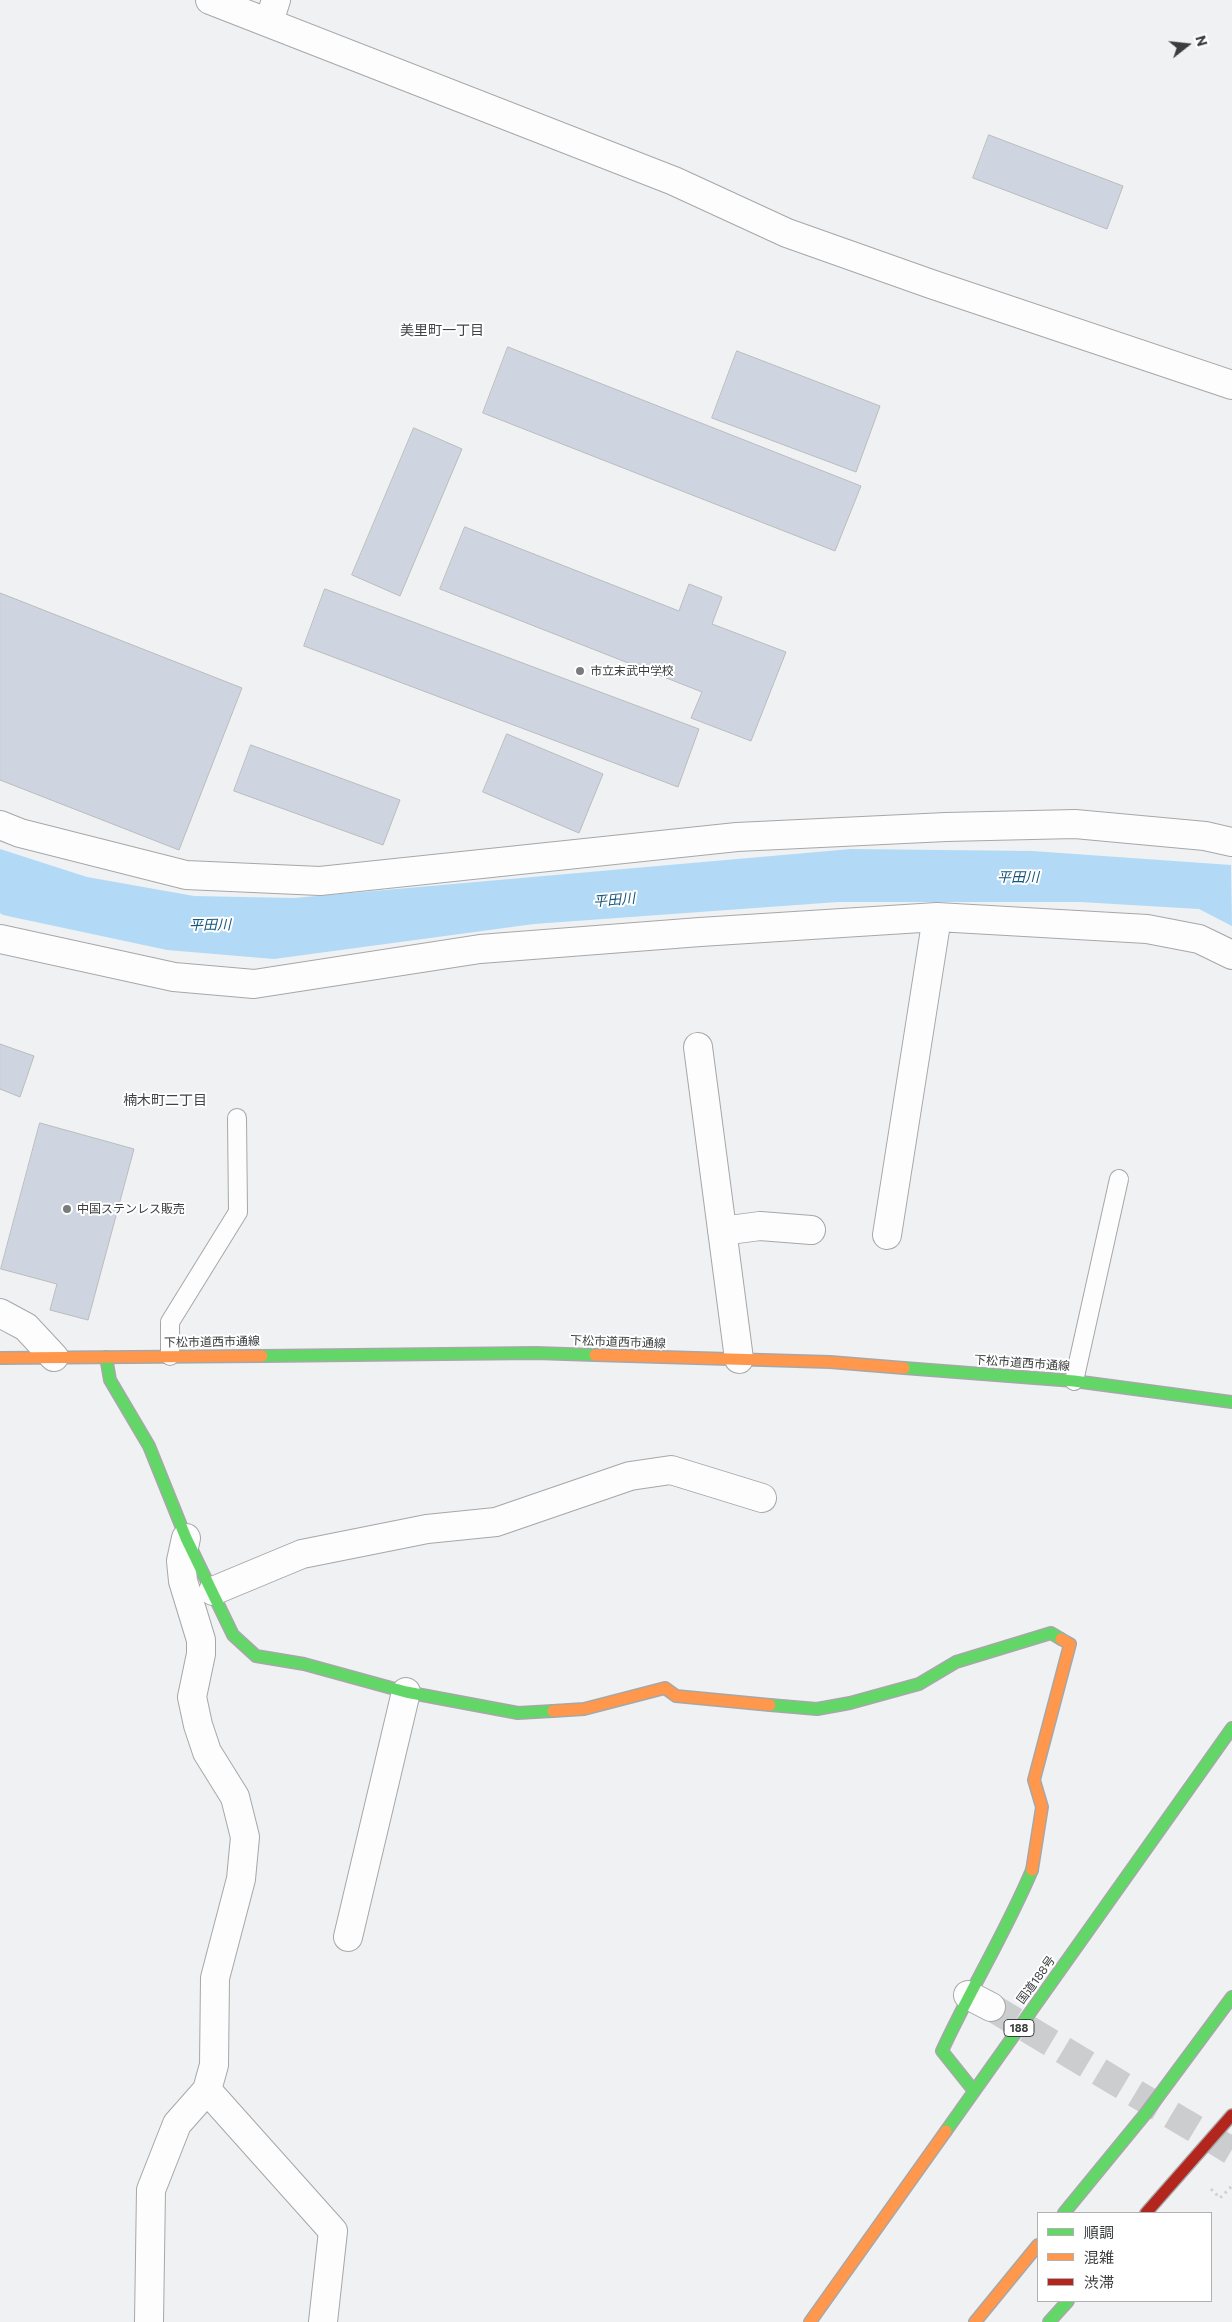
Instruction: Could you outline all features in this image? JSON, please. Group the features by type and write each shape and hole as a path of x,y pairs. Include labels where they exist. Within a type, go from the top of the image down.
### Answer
{"main road":[{"name":"下松市道西市通線","path":"0,1358 536,1353 830,1362 1074,1381 1232,1402"},
{"path":"106,1357 110,1380 149,1446 186,1538 233,1635 256,1656 304,1664 406,1692 518,1713 584,1709 665,1688 676,1696 817,1709 850,1704 919,1684 956,1662 1051,1633 1070,1644 1034,1780 1042,1807 1032,1870 980,2001 942,2051 974,2091"},
{"name":"国道188号","path":"810,2322 1232,1728"},
{"path":"1065,2212 1146,2114 1232,1997"},
{"path":"1147,2212 1232,2116"},
{"path":"975,2322 1037,2246"},
{"path":"1049,2322 1067,2302"}],"street":[{"path":"210,0 272,11 674,181 787,233 931,284 1232,385"},
{"path":"0,825 20,833 186,875 320,881 737,838 936,828 1075,824 1205,836 1232,842"},
{"path":"887,1235 937,918"},
{"path":"0,939 174,977 254,984 480,949 700,932 937,918 1147,929 1199,939 1232,955"},
{"path":"698,1047 739,1359"},
{"path":"722,1232 760,1226 811,1230"},
{"path":"0,1313 26,1327 54,1357"},
{"path":"213,1591 302,1554 427,1529 496,1522 630,1476 672,1470 762,1498"},
{"path":"149,2322 151,2190 177,2124 207,2090 214,2065 215,1978 241,1879 245,1837 235,1798 208,1752 198,1725 192,1696 201,1654 201,1640 183,1581 182,1561 186,1538"},
{"path":"348,1937 406,1692"},
{"path":"207,2090 333,2231 323,2322"}],"lane":[{"path":"170,1356 170,1322 238,1212 237,1118"},
{"path":"1074,1381 1119,1179"}],"water":[{"name":"平田川","path":"0,849 87,877 194,896 294,898 851,849 1032,851 1231,865 1232,926 1199,909 1080,902 838,902 534,924 274,959 167,950 3,915 0,913"}],"building":[{"path":"989,135 1123,186 1107,229 973,178"},
{"path":"508,347 861,486 835,551 483,413"},
{"path":"737,351 880,406 856,472 712,418"},
{"path":"414,428 462,449 400,596 352,575"},
{"path":"465,527 679,611 689,584 722,597 712,624 786,652 751,741 691,718 702,692 440,589"},
{"path":"325,589 699,729 678,787 304,646"},
{"path":"0,593 242,688 179,850 0,780"},
{"path":"507,734 603,774 579,833 483,792"},
{"path":"251,745 400,800 383,845 234,791"},
{"path":"0,1044 34,1056 20,1097 0,1089"},
{"name":"中国ステンレス販売","path":"40,1123 134,1149 88,1320 50,1310 57,1284 1,1269"}],"tunnel":[{"path":"991,2007 1232,2151"}],"traffic: fast":[{"path":"262,1356 536,1353 595,1355"},
{"path":"106,1357 110,1380 149,1446 186,1538 233,1635 256,1656 304,1664 406,1692 518,1713 553,1711"},
{"path":"904,1368 1074,1381 1232,1402"},
{"path":"770,1705 817,1709 850,1703 919,1684 956,1662 1051,1633 1061,1639"},
{"path":"946,2131 1232,1728"},
{"path":"974,2091 942,2051 1011,1916 1032,1870"},
{"path":"1065,2212 1146,2113 1232,1997"},
{"path":"1049,2322 1067,2302"}],"traffic: slow":[{"path":"595,1355 830,1362 904,1368"},
{"path":"0,1358 262,1356"},
{"path":"1032,1870 1042,1807 1034,1780 1070,1644 1061,1639"},
{"path":"553,1711 584,1709 665,1688 676,1696 770,1705"},
{"path":"810,2322 946,2131"},
{"path":"975,2322 1037,2246"}],"traffic: jam":[{"path":"1147,2212 1232,2115"}],"place":[{"name":"市立末武中学校","path":"580,671"},
{"name":"中国ステンレス販売","path":"67,1209"}],"district":[{"name":"美里町一丁目","path":"442,330"},
{"name":"楠木町二丁目","path":"165,1100"}]}
